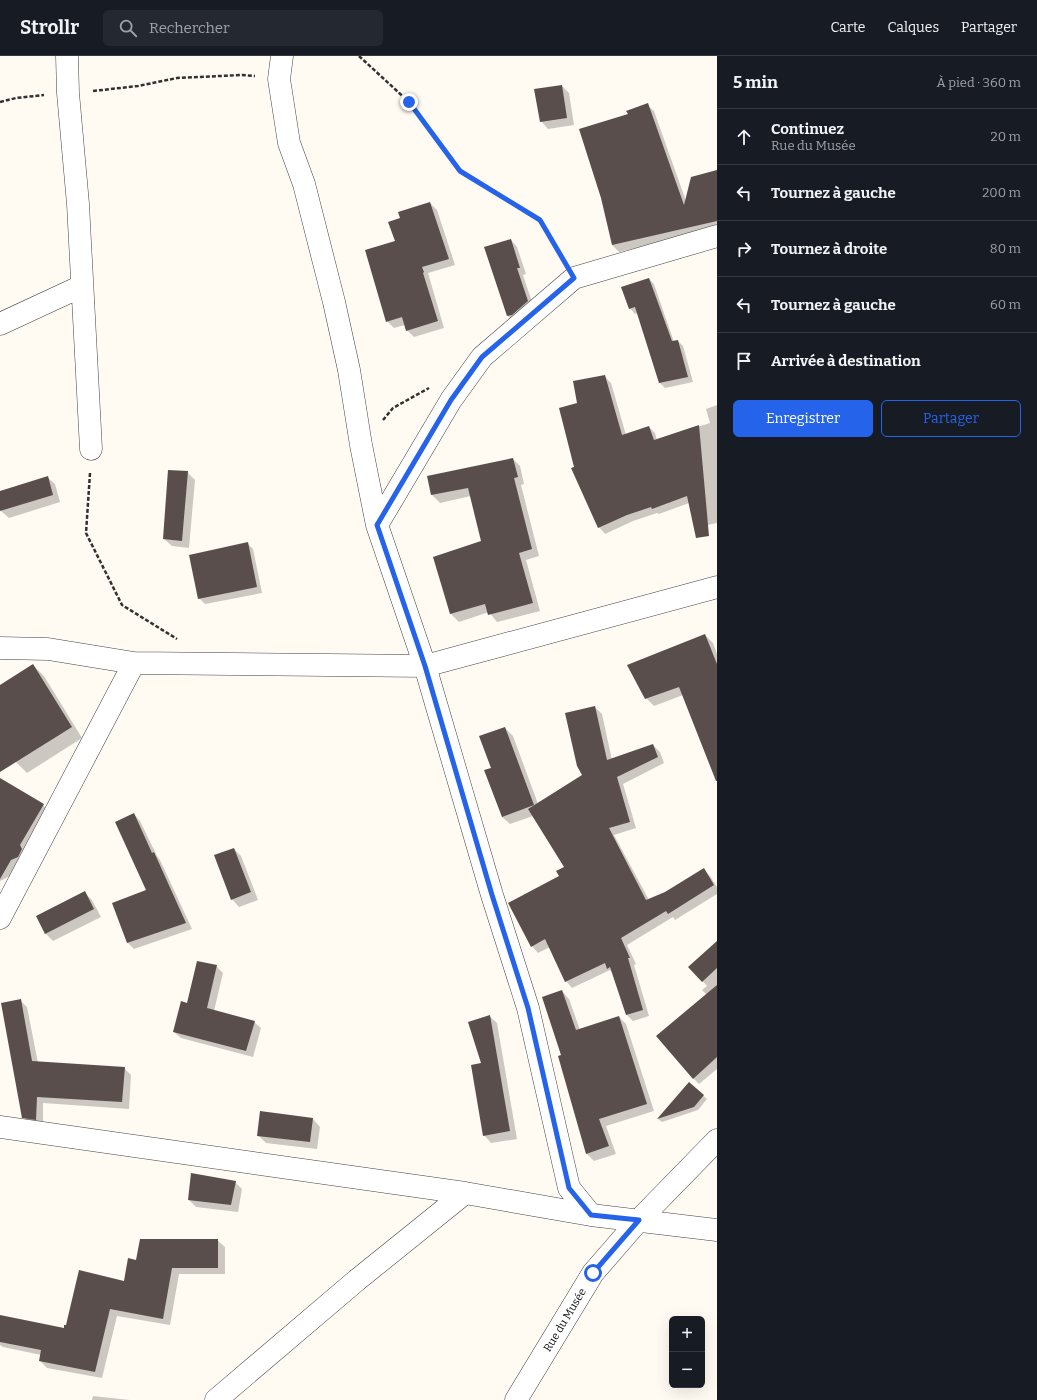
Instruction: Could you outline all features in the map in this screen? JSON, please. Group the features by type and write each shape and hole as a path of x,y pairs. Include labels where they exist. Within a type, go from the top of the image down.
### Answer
{"street":[{"path":"67,56 68,93 78,204 91,449"},
{"path":"282,56 279,79 289,143 304,184 334,302 349,370 361,445 377,525 425,666 492,895 528,1008 569,1188 591,1215"},
{"path":"377,525 451,400 482,357 574,278 717,236"},
{"path":"0,324 82,286"},
{"path":"0,648 48,649 134,663 425,666 717,587"},
{"path":"0,918 134,663"},
{"path":"0,1128 465,1193 591,1215 717,1230"},
{"name":"Rue du Musée","path":"516,1400 593,1273 639,1220 717,1140"},
{"path":"216,1400 357,1280 465,1193"}],"path":[{"path":"359,56 409,102 460,171 540,220 574,278"},
{"path":"0,102 16,98 138,86 177,78 242,75 279,79"},
{"path":"361,445 393,408 431,386"},
{"path":"91,449 86,534 122,605 178,639"}],"building":[{"path":"562,85 567,118 540,122 534,89"},
{"path":"648,103 684,205 691,177 717,170 717,221 612,245 601,198 579,129 628,114 626,111"},
{"path":"430,202 449,259 422,267 438,321 406,331 402,317 386,322 365,250 395,241 388,222 400,218 398,212"},
{"path":"511,239 520,268 517,268 528,301 512,315 507,316 484,247"},
{"path":"649,278 672,341 678,340 688,377 659,383 635,307 629,309 621,287"},
{"path":"605,375 622,435 649,426 654,440 699,425 709,536 696,538 687,496 652,509 651,507 627,515 598,528 571,468 574,467 559,408 577,403 573,381"},
{"path":"513,458 518,477 514,478 532,549 519,553 533,603 488,615 485,604 450,614 433,557 481,541 468,488 431,495 427,476"},
{"path":"168,470 188,471 182,541 163,539"},
{"path":"48,476 53,495 0,511 0,491"},
{"path":"248,542 257,587 198,599 189,555"},
{"path":"705,634 717,664 717,781 679,687 645,699 627,665"},
{"path":"33,664 72,727 0,772 0,685"},
{"path":"595,706 607,760 653,744 658,757 617,777 630,822 609,828 646,900 665,892 704,868 714,885 668,914 666,911 621,938 630,958 628,958 643,1010 626,1015 610,967 607,969 605,963 565,982 545,939 531,947 508,903 559,876 556,871 564,867 528,809 582,775 577,766 565,713"},
{"path":"505,727 534,805 502,817 484,770 491,768 479,736"},
{"path":"0,778 44,804 20,845 22,849 18,857 11,860 0,879"},
{"path":"134,813 152,853 154,852 186,923 127,943 112,903 146,890 115,822"},
{"path":"234,848 251,892 231,900 214,855"},
{"path":"85,891 94,909 45,934 36,916"},
{"path":"717,941 717,968 702,982 688,967"},
{"path":"197,961 217,965 207,1008 255,1021 246,1051 173,1032 181,1001 187,1003"},
{"path":"717,985 717,1057 693,1079 656,1036"},
{"path":"562,990 576,1030 619,1016 647,1104 599,1119 609,1146 586,1154 558,1056 561,1055 542,997"},
{"path":"21,999 32,1061 125,1067 122,1102 37,1097 36,1120 22,1118 1,1003"},
{"path":"490,1015 510,1131 483,1136 471,1065 481,1063 468,1022"},
{"path":"689,1082 704,1095 694,1107 657,1119"},
{"path":"260,1111 313,1118 310,1142 257,1136"},
{"path":"191,1173 236,1181 231,1205 188,1200"},
{"path":"140,1239 218,1239 218,1268 172,1268 163,1319 110,1309 95,1372 39,1361 41,1350 0,1342 0,1315 64,1328 79,1270 124,1281 128,1258 136,1260"}],"route":[{"path":"409,102 460,171 540,220 574,278 482,357 451,400 377,525 425,666 492,895 513,956 528,1008 569,1188 591,1215 639,1220 593,1273"}]}
